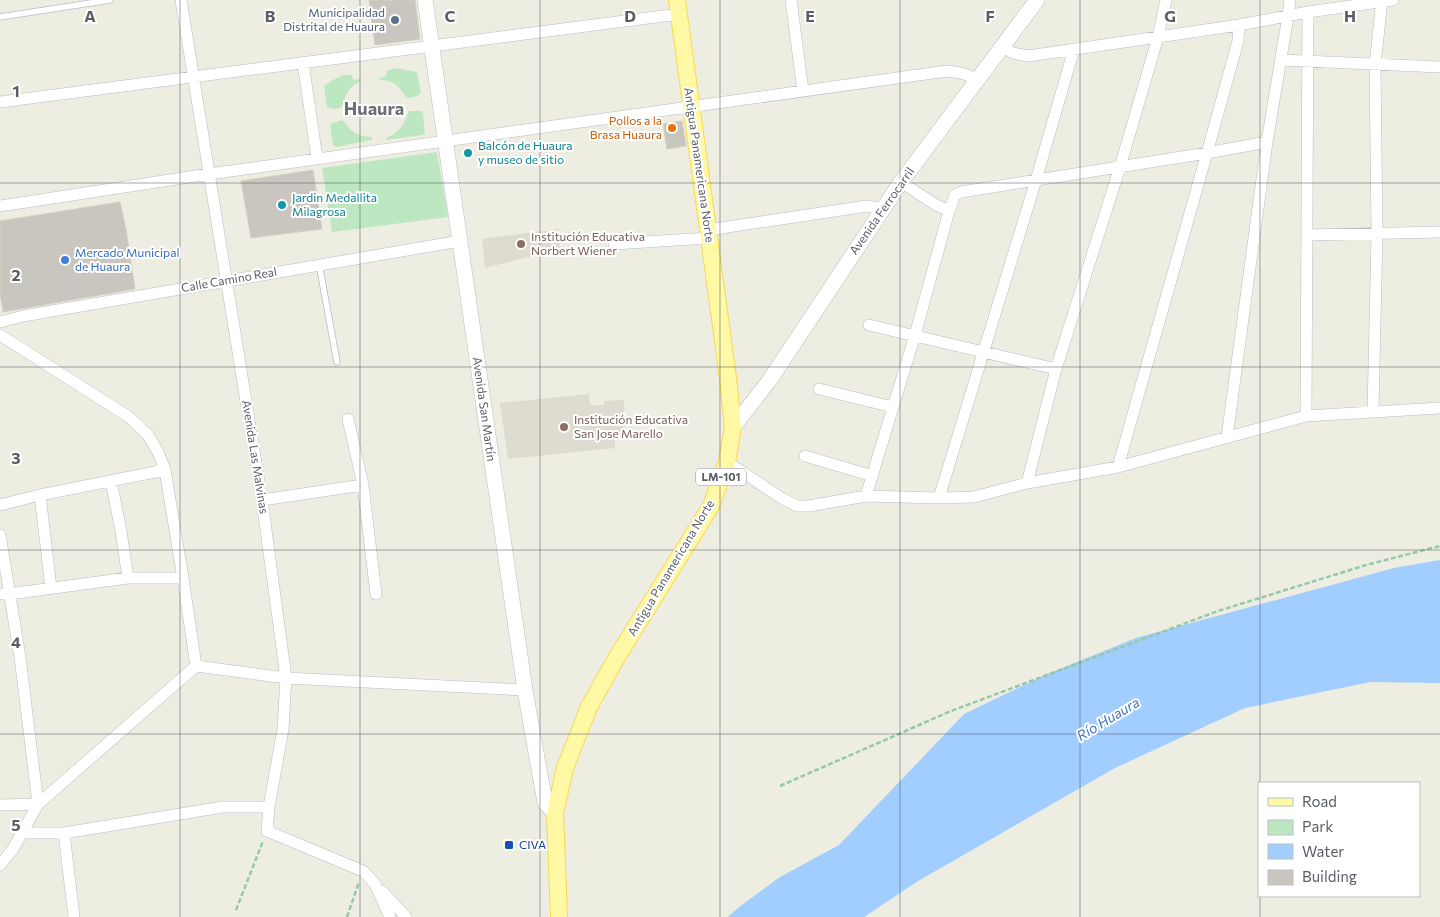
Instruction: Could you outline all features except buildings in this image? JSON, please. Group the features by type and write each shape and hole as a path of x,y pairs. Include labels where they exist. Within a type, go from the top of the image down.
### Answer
{"main road":[{"name":"Avenida San Martín","path":"425,0 525,690 545,803 555,813"},
{"name":"Avenida Ferrocarril","path":"733,427 769,380 901,182 1037,0"},
{"name":"Antigua Panamericana Norte","path":"559,917 555,813 565,768 589,707 617,657 711,506 727,462 733,427 678,7"}],"street":[{"name":"Avenida Las Malvinas","path":"181,0 262,500 286,678 283,729 269,807 267,831"},
{"path":"791,0 803,91"},
{"path":"1027,483 1056,369 1120,167 1158,38 1166,0"},
{"path":"1227,437 1267,142 1290,0"},
{"path":"1002,47 1013,53 1028,56 1158,38 1308,12 1385,1 1375,65 1377,233 1373,412"},
{"path":"0,102 432,46 678,7"},
{"path":"1306,416 1308,12"},
{"path":"1118,467 1208,154 1238,41 1239,25"},
{"path":"939,498 1074,49"},
{"path":"1281,60 1440,68"},
{"path":"303,63 317,158"},
{"path":"0,206 317,158 947,71 961,73 978,79"},
{"path":"866,496 915,335 949,211 956,195 960,192 1208,154 1267,142"},
{"path":"901,182 949,211"},
{"path":"614,244 708,234 867,206 883,209"},
{"path":"1307,235 1440,232"},
{"name":"Calle Camino Real","path":"0,322 23,316 226,280 460,241"},
{"path":"870,325 1056,369"},
{"path":"0,335 129,417 148,435 158,452 165,470 196,666"},
{"path":"819,389 893,406"},
{"path":"727,462 797,506 809,506 866,496 974,497 1027,483 1118,467 1306,416 1440,408"},
{"path":"348,418 363,484 376,594"},
{"path":"805,456 873,476"},
{"path":"0,505 165,470"},
{"path":"111,481 128,578"},
{"path":"262,500 363,484"},
{"path":"40,495 51,588"},
{"path":"0,535 4,594 20,657 38,804"},
{"path":"4,594 128,578 183,578"},
{"path":"0,866 13,849 20,833 38,804 196,666 286,678 525,690"},
{"path":"0,805 38,804"},
{"path":"20,833 64,833 223,807 269,807"},
{"path":"267,831 363,871 406,917"},
{"path":"64,833 74,917"},
{"path":"375,884 390,917"}],"lane":[{"path":"0,17 110,0"},
{"path":"319,264 337,362"}],"path":[{"path":"780,786 951,711 1218,612 1366,565 1440,546"},
{"path":"236,910 267,831"},
{"path":"347,917 352,898 363,871"}],"shaded area":[{"name":"Institución Educativa Norbert Wiener","path":"559,229 560,249 485,268 482,239"},
{"name":"Institución Educativa San Jose Marello","path":"589,394 590,405 604,405 604,401 624,400 625,437 615,437 615,448 508,459 500,403"}],"green space":[{"path":"395,68 417,72 421,93 414,97 406,97 395,84 380,80 379,78 386,76 387,71"},
{"path":"343,75 351,75 354,80 361,79 361,81 349,90 341,107 335,109 327,107 324,86"},
{"path":"409,111 422,111 425,133 423,135 386,140 403,125"},
{"path":"342,120 353,132 372,137 372,140 336,147 333,145 330,124"},
{"path":"437,152 448,217 332,232 322,168"}],"water":[{"name":"Río Huaura","path":"1440,560 1440,683 1370,682 1245,708 1115,768 918,881 864,917 728,917 780,877 839,845 964,714 1045,675 1136,638 1394,568"}],"place":[{"name":"Municipalidad Distrital de Huaura","path":"395,20"},
{"name":"Pollos a la Brasa Huaura","path":"672,128"},
{"name":"Balcón de Huaura y museo de sitio","path":"468,153"},
{"name":"Jardin Medallita Milagrosa","path":"282,205"},
{"name":"Institución Educativa Norbert Wiener","path":"521,244"},
{"name":"Mercado Municipal de Huaura","path":"65,260"},
{"name":"Institución Educativa San Jose Marello","path":"564,427"},
{"name":"CIVA","path":"509,845"}],"district":[{"name":"Huaura","path":"374,109"}]}
